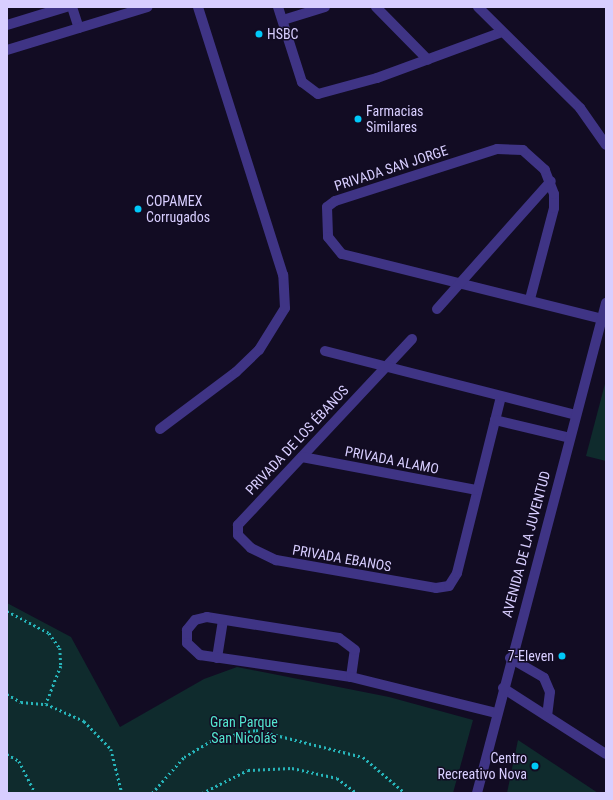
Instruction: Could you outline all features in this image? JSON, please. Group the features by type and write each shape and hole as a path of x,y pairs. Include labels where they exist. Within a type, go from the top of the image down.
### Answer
{"street":[{"path":"7,25 66,7"},
{"path":"72,7 79,28"},
{"path":"7,50 148,7"},
{"path":"160,429 236,372 259,350 285,308 282,275 198,7"},
{"path":"278,7 302,82 318,94 428,60 502,32"},
{"path":"282,20 325,7"},
{"path":"376,7 428,60"},
{"path":"478,7 580,108 606,145"},
{"name":"PRIVADA SAN JORGE","path":"530,299 554,208 551,181 538,161 523,150 506,146 335,201 327,207 328,237 342,254 463,282 602,319"},
{"path":"438,309 551,181"},
{"name":"AVENIDA DE LA JUVENTUD","path":"477,793 502,688 606,303"},
{"name":"PRIVADA DE LOS ÉBANOS","path":"238,536 238,525 244,518 383,366 412,339"},
{"path":"325,351 576,415"},
{"path":"476,490 501,397"},
{"path":"495,420 570,438"},
{"name":"PRIVADA ALAMO","path":"302,456 476,490"},
{"name":"PRIVADA EBANOS","path":"238,536 251,548 276,560 436,588 449,586 457,573 476,490"},
{"path":"351,677 356,656 348,641 223,620 201,618 187,630 187,643 195,653 217,658 351,677 497,713"},
{"path":"217,658 223,620"},
{"path":"510,658 544,678 550,692 547,716"},
{"path":"502,688 606,754"}],"path":[{"path":"7,611 49,633 60,648 61,666 46,704"},
{"path":"7,694 21,702 46,704 84,721 111,749 122,793"},
{"path":"152,793 184,757 214,739 256,730 363,757 405,793"},
{"path":"7,754 19,761 35,793"},
{"path":"202,793 248,770 292,768 337,778 357,793"}],"green space":[{"path":"606,380 606,461 586,456"},
{"name":"Gran Parque San Nicolás","path":"7,603 71,637 120,727 204,679 237,667 389,697 473,720 453,793 7,793"},
{"name":"Centro Recreativo Nova","path":"518,740 598,793 507,793"}],"place":[{"name":"HSBC","path":"259,34"},
{"name":"Farmacias Similares","path":"358,119"},
{"name":"COPAMEX Corrugados","path":"138,209"},
{"name":"7-Eleven","path":"562,656"},
{"name":"Centro Recreativo Nova","path":"535,766"}]}
